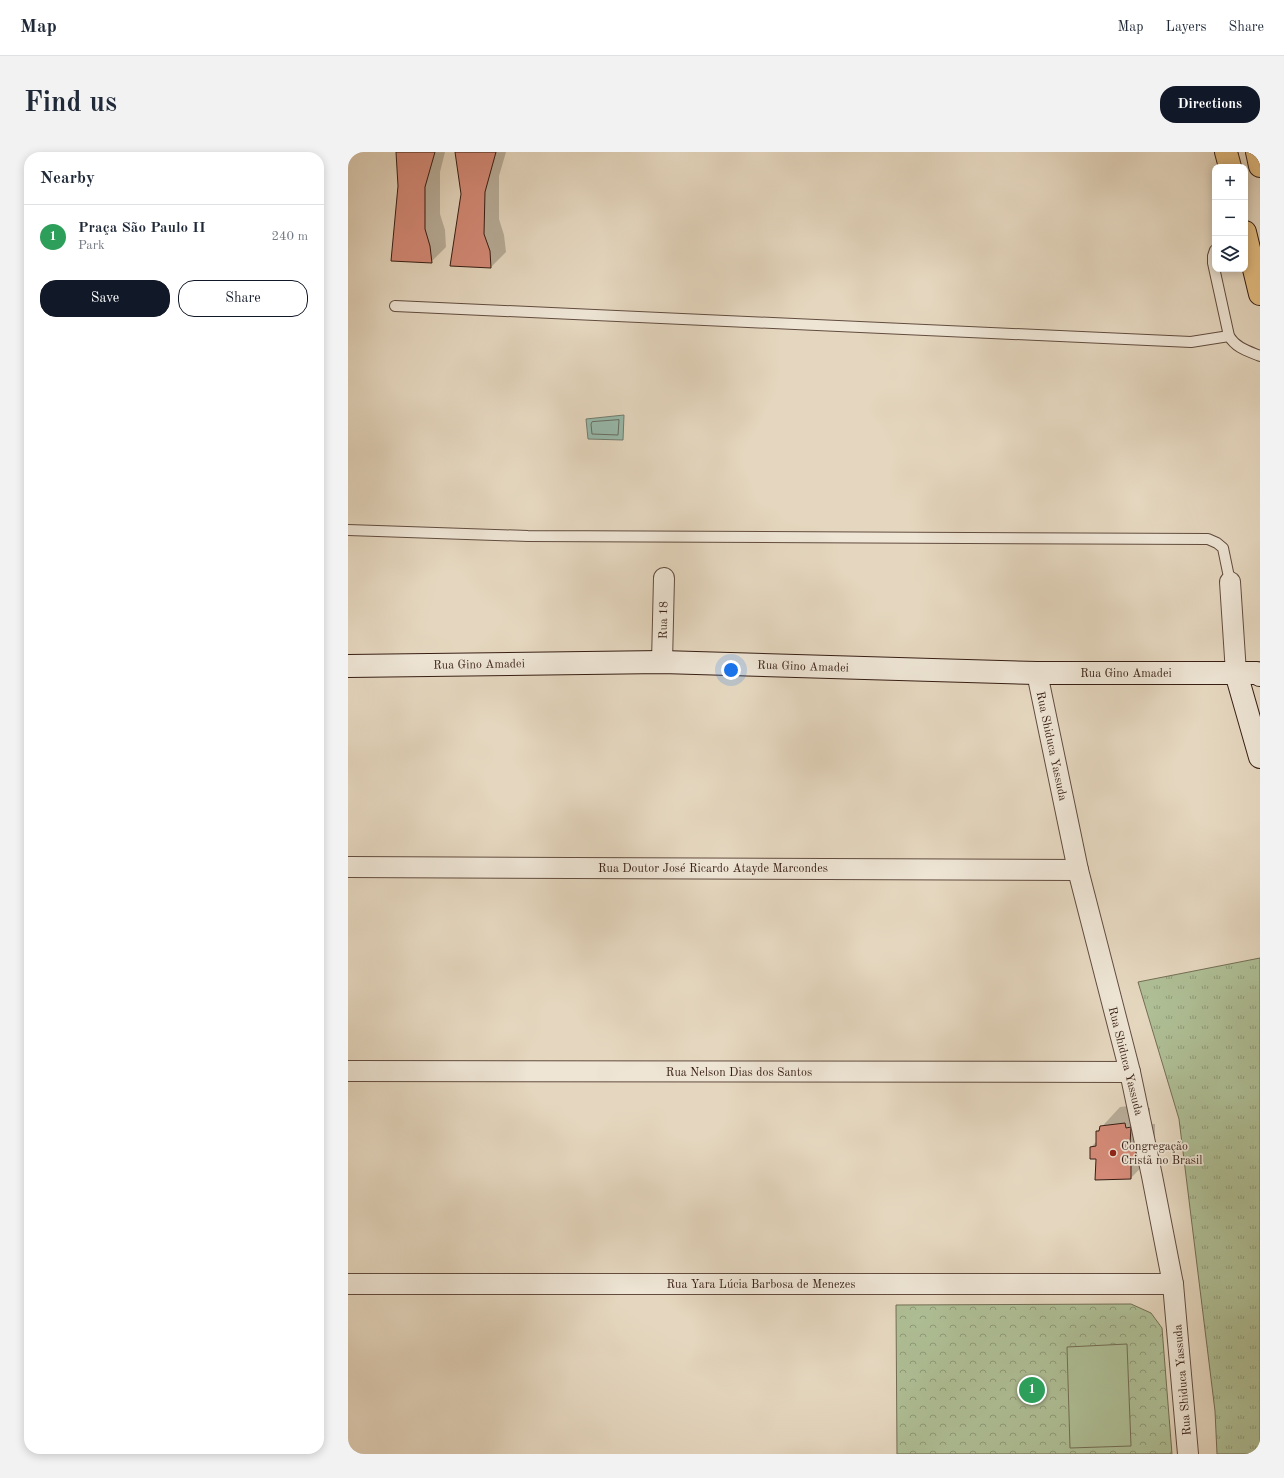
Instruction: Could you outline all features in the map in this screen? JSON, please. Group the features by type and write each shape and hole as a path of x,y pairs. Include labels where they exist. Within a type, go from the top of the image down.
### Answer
{"main road":[{"path":"1226,152 1229,164"},
{"path":"1257,152 1260,166"},
{"path":"1246,236 1260,294"}],"street":[{"name":"Rua 18","path":"662,662 664,578"},
{"path":"1230,582 1253,672 1260,757"},
{"name":"Rua Gino Amadei","path":"348,666 662,662 1037,673 1253,672"},
{"name":"Rua Shiduca Yassuda","path":"1037,673 1078,870 1130,1072 1174,1284 1188,1454"},
{"name":"Rua Doutor José Ricardo Atayde Marcondes","path":"348,867 1078,870"},
{"name":"Rua Nelson Dias dos Santos","path":"348,1071 1130,1072"},
{"name":"Rua Yara Lúcia Barbosa de Menezes","path":"348,1284 1174,1284"}],"lane":[{"path":"1214,272 1229,336 1232,342 1260,356"},
{"path":"394,306 1191,342 1229,336"},
{"path":"348,530 528,536 1208,539 1217,543 1223,548 1230,582"}],"green space":[{"path":"1260,958 1260,1454 1217,1454 1215,1411 1179,1119 1138,982"},
{"path":"1131,1304 1151,1313 1162,1328 1172,1454 897,1454 896,1305"},
{"path":"1127,1344 1131,1446 1070,1448 1067,1347"}],"water":[{"path":"624,415 623,440 588,439 586,419"}],"building":[{"path":"396,152 435,152 425,187 425,229 430,246 432,263 391,261 398,186"},
{"path":"455,152 496,152 485,192 484,234 490,251 491,268 450,266 461,194"},
{"name":"Congregação Cristã no Brasil","path":"1125,1123 1126,1128 1131,1127 1130,1144 1136,1144 1136,1158 1131,1158 1131,1179 1095,1180 1096,1159 1090,1159 1090,1147 1096,1146 1096,1131 1099,1131 1100,1126"}],"place":[{"name":"Congregação Cristã no Brasil","path":"1113,1153"},
{"name":"Praça São Paulo II","path":"1032,1390"}]}
